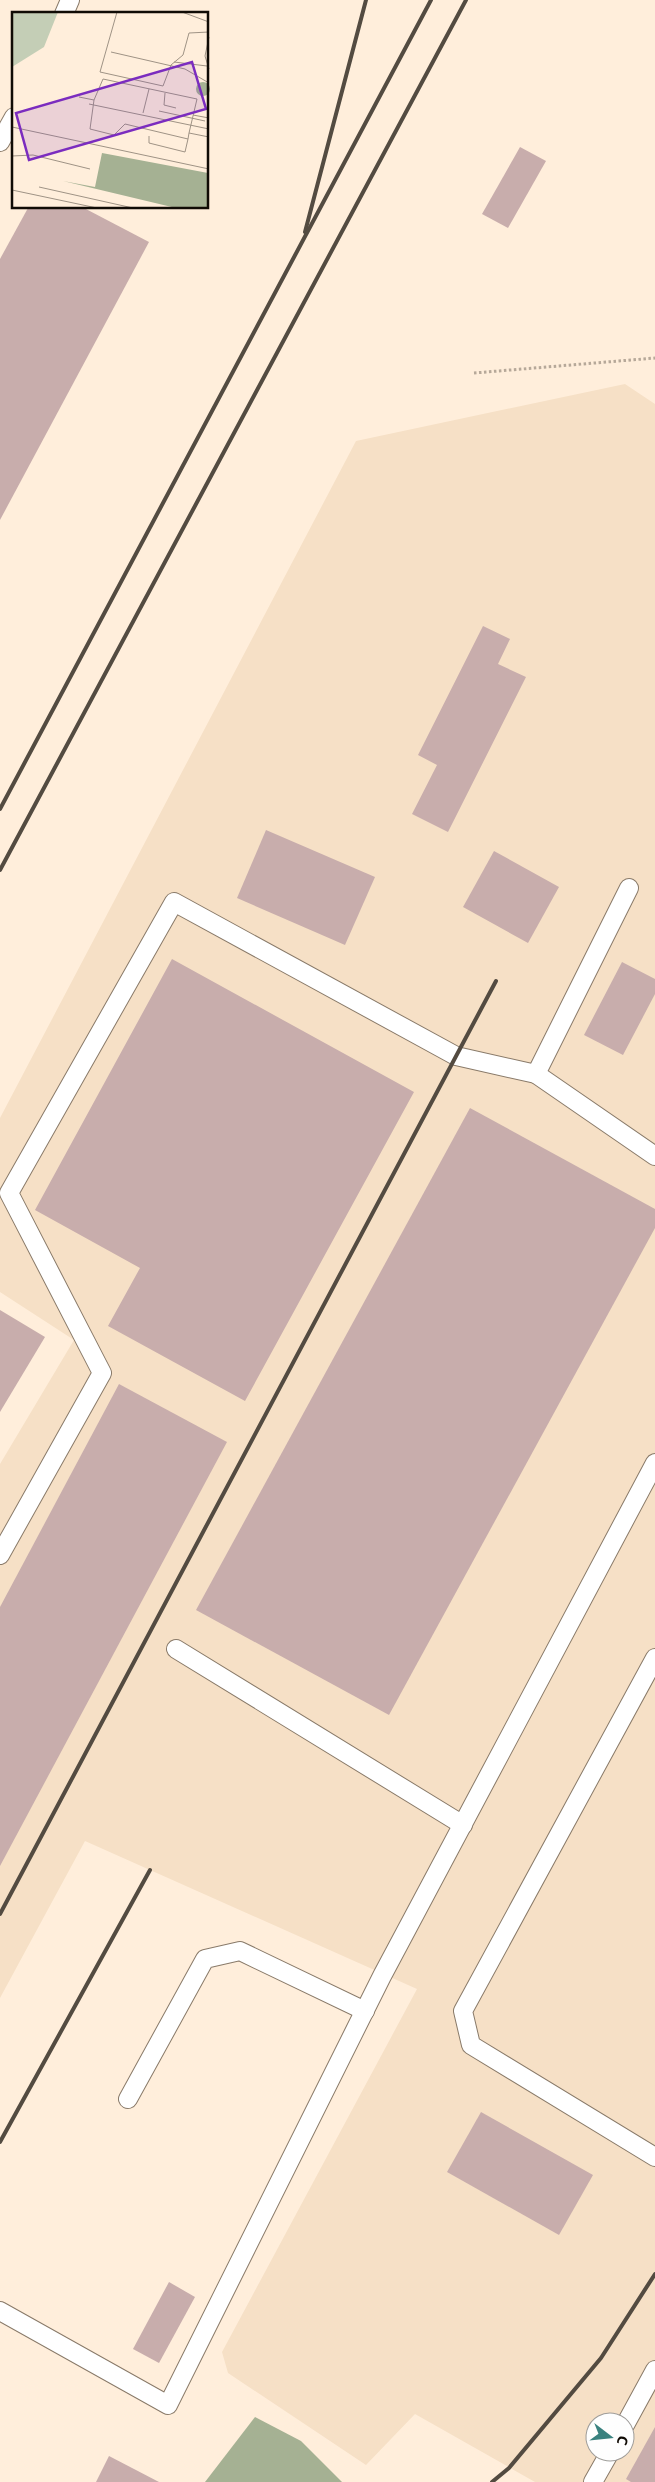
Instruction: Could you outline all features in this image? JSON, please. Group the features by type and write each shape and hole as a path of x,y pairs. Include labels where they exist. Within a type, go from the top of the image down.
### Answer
{"lane":[{"path":"65,12 70,0"},
{"path":"0,142 12,121"},
{"path":"536,1074 629,888"},
{"path":"0,1555 102,1373 9,1193 174,902 456,1056 536,1074 655,1156"},
{"path":"0,2311 168,2405 365,2011 655,1463"},
{"path":"176,1649 463,1825"},
{"path":"655,1658 463,2011 471,2045 655,2158"},
{"path":"128,2100 205,1959 240,1951 365,2011"},
{"path":"632,2412 655,2370"},
{"path":"593,2482 604,2462"}],"path":[{"path":"474,373 655,358"}],"shaded area":[{"path":"625,384 655,404 655,2482 535,2482 415,2414 366,2465 228,2373 222,2352 417,1989 85,1841 0,1998 0,1464 74,1340 0,1292 0,1118 356,441"}],"green space":[{"path":"255,2417 301,2441 342,2482 205,2482"}],"building":[{"path":"520,147 546,161 508,228 482,214"},
{"path":"27,209 86,209 149,242 0,520 0,259"},
{"path":"483,626 510,639 498,664 526,677 448,832 412,814 437,765 418,755"},
{"path":"266,830 375,877 345,945 237,898"},
{"path":"494,851 559,887 528,943 463,907"},
{"path":"172,959 414,1092 245,1401 108,1326 140,1268 35,1210"},
{"path":"622,962 655,979 655,994 623,1055 584,1035"},
{"path":"470,1108 655,1209 655,1228 389,1715 196,1610"},
{"path":"0,1310 45,1337 0,1412"},
{"path":"119,1384 227,1442 0,1866 0,1607"},
{"path":"481,2112 593,2175 559,2235 447,2172"},
{"path":"169,2282 195,2297 159,2363 133,2349"},
{"path":"655,2427 655,2482 631,2482 626,2479"},
{"path":"109,2456 159,2482 96,2482"}],"railway":[{"path":"305,232 366,0"},
{"path":"0,809 431,0"},
{"path":"0,870 466,0"},
{"path":"0,1914 496,981"},
{"path":"0,2142 150,1870"},
{"path":"492,2482 509,2468 601,2358 655,2274"}]}
